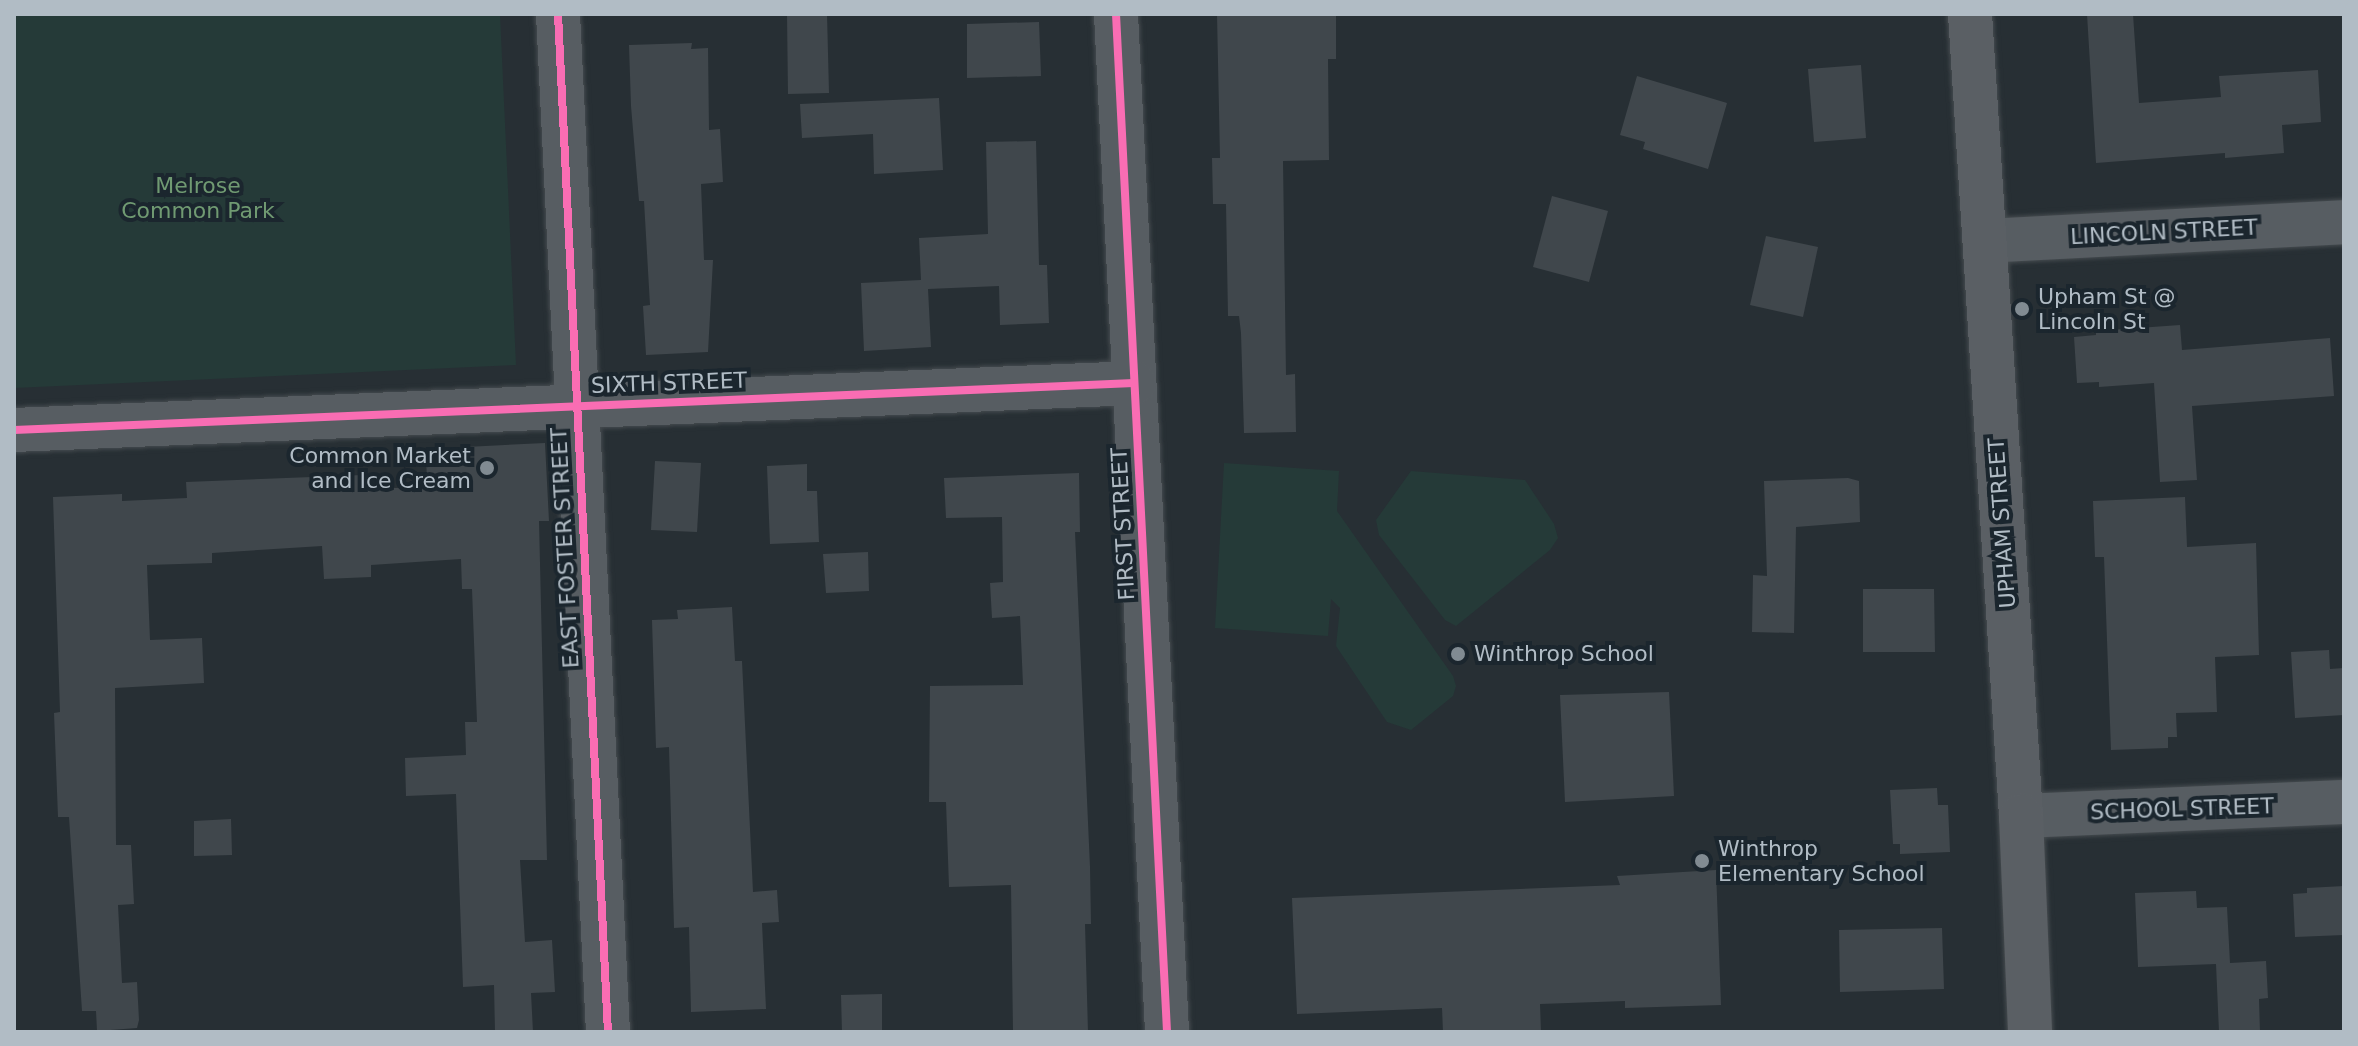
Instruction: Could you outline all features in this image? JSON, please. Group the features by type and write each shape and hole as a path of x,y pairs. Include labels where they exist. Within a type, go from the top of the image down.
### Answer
{"main road":[{"name":"UPHAM STREET","path":"1970,14 2021,816 2030,1032"}],"street":[{"name":"EAST FOSTER STREET","path":"558,14 608,1032"},
{"name":"FIRST STREET","path":"1116,14 1167,1032"},
{"name":"LINCOLN STREET","path":"1985,241 2344,222"},
{"name":"SIXTH STREET","path":"14,430 1134,383"},
{"name":"SCHOOL STREET","path":"2021,816 2344,802"}],"green space":[{"name":"Melrose Common Park","path":"14,14 500,14 516,365 14,388"},
{"path":"1224,463 1339,471 1337,511 1453,676 1456,686 1453,696 1411,730 1387,722 1336,646 1340,608 1331,599 1328,636 1215,628"},
{"path":"1411,471 1525,480 1554,524 1558,538 1550,550 1456,626 1445,620 1379,535 1376,520"}],"building":[{"path":"787,14 827,14 829,93 788,94"},
{"path":"1217,14 1336,14 1336,59 1328,59 1329,160 1283,161 1286,375 1295,374 1296,432 1244,433 1239,316 1228,316 1226,204 1213,204 1212,158 1220,158"},
{"path":"2087,14 2133,14 2139,103 2221,97 2219,76 2318,70 2321,122 2282,125 2284,153 2225,158 2225,153 2096,163"},
{"path":"1039,22 1041,76 967,78 967,24"},
{"path":"692,43 691,49 708,48 709,130 720,129 723,182 701,184 704,260 713,260 708,352 646,355 643,306 650,305 644,201 639,201 631,106 629,45"},
{"path":"1861,65 1866,138 1814,142 1808,69"},
{"path":"1637,76 1727,103 1708,169 1643,149 1645,142 1620,135"},
{"path":"939,98 943,170 874,174 873,134 802,138 800,104"},
{"path":"1036,141 1039,265 1047,265 1049,323 1000,325 999,286 928,289 931,347 864,351 861,283 921,280 919,238 988,234 986,142"},
{"path":"1552,196 1608,211 1589,282 1533,267"},
{"path":"1766,236 1818,247 1803,317 1750,305"},
{"path":"2180,325 2182,350 2330,338 2334,396 2192,406 2197,480 2160,482 2154,383 2099,387 2099,382 2077,383 2074,337 2096,335 2096,331"},
{"path":"545,443 549,521 539,521 547,860 520,860 525,942 552,940 555,992 531,993 533,1032 495,1032 494,985 463,987 456,794 406,796 405,758 466,755 465,722 477,722 472,589 462,589 461,559 371,565 371,577 324,579 322,546 212,553 212,563 147,565 150,640 202,638 204,683 115,688 116,845 131,845 134,904 118,905 122,983 137,982 139,1020 137,1028 97,1031 96,1011 82,1011 69,817 58,817 54,713 60,712 53,497 122,494 122,501 187,498 186,482 363,475 363,489 427,487 426,449"},
{"path":"655,461 701,463 697,532 651,530"},
{"path":"807,464 807,491 817,491 819,542 770,544 767,466"},
{"path":"1079,473 1080,532 1075,532 1090,867 1091,924 1085,924 1088,1032 1013,1032 1011,885 949,887 946,802 929,802 930,686 1023,685 1020,616 992,618 990,583 1003,582 1002,517 946,518 944,478"},
{"path":"1848,478 1859,481 1860,522 1796,527 1794,633 1752,632 1753,575 1767,576 1764,481"},
{"path":"2185,497 2187,547 2256,543 2259,655 2215,657 2217,712 2176,713 2177,737 2168,737 2168,748 2111,750 2104,557 2095,557 2093,501"},
{"path":"868,552 869,591 826,593 823,554"},
{"path":"1863,589 1934,589 1935,652 1863,652"},
{"path":"732,607 735,661 742,661 753,892 777,890 779,922 762,923 766,1009 691,1012 689,927 674,928 669,747 656,748 652,620 678,619 677,610"},
{"path":"2329,650 2330,669 2344,668 2344,715 2295,718 2291,652"},
{"path":"1669,692 1674,796 1565,802 1560,695"},
{"path":"1937,788 1938,805 1948,805 1950,852 1900,854 1900,844 1893,844 1890,790"},
{"path":"231,819 232,855 194,856 194,821"},
{"name":"Winthrop Elementary School","path":"1716,870 1721,1005 1625,1008 1625,1001 1540,1004 1541,1032 1443,1032 1442,1008 1297,1014 1292,898 1620,885 1617,876"},
{"path":"2344,886 2344,935 2295,937 2293,894 2307,893 2307,888"},
{"path":"2196,891 2197,908 2227,907 2230,963 2266,961 2268,998 2259,999 2260,1032 2219,1032 2216,964 2138,967 2135,893"},
{"path":"1942,928 1944,989 1840,992 1839,930"},
{"path":"882,994 882,1032 842,1032 841,995"}],"cycle path":[{"path":"558,14 608,1032"},
{"path":"1116,14 1167,1032"},
{"path":"14,430 1134,383"}],"place":[{"name":"Upham St @ Lincoln St","path":"2022,309"},
{"name":"Common Market and Ice Cream","path":"487,468"},
{"name":"Winthrop School","path":"1458,654"},
{"name":"Winthrop Elementary School","path":"1702,861"}]}
